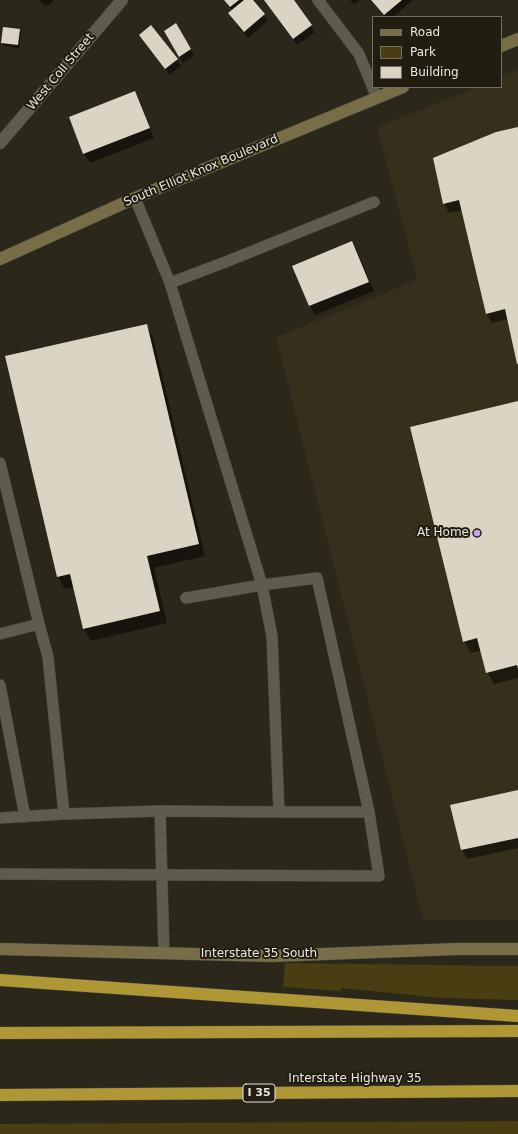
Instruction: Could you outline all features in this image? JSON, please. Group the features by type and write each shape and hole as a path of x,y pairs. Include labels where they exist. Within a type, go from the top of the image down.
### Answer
{"highway":[{"path":"0,980 518,1016"},
{"path":"0,1033 518,1032"},
{"name":"Interstate Highway 35","path":"0,1094 518,1091"}],"main road":[{"path":"502,46 518,39"},
{"name":"South Elliot Knox Boulevard","path":"0,258 135,198 401,88"},
{"name":"Interstate 35 South","path":"0,949 272,956 456,949 518,949"}],"street":[{"name":"West Coll Street","path":"0,143 122,0"}],"lane":[{"path":"318,0 360,54 372,85"},
{"path":"373,88 377,98"},
{"path":"135,198 170,283 262,585 272,636 278,812"},
{"path":"170,283 374,202"},
{"path":"0,462 48,657 64,814"},
{"path":"0,874 379,876 370,812 317,578 262,585 186,598"},
{"path":"0,634 39,624"},
{"path":"0,685 25,816"},
{"path":"0,818 160,811 370,812"},
{"path":"160,811 164,953"}],"shaded area":[{"path":"518,70 518,920 423,920 276,337 417,280 377,127 474,88 502,88 502,77"}],"green space":[{"path":"285,963 518,966 518,1000 441,998 341,988 341,991 283,987"},
{"path":"518,1121 518,1134 0,1134 0,1124"}],"building":[{"path":"224,0 239,0 230,7"},
{"path":"244,0 253,0 265,14 244,32 228,13"},
{"path":"264,0 294,0 312,25 293,39"},
{"path":"371,0 402,0 384,15"},
{"path":"176,23 191,49 179,57 164,31"},
{"path":"151,25 178,59 165,69 139,35"},
{"path":"3,27 20,29 18,45 1,43"},
{"path":"135,91 150,128 83,154 69,117"},
{"path":"518,127 517,364 505,309 486,314 459,200 443,204 433,158 496,132"},
{"path":"352,241 369,282 309,306 292,266"},
{"path":"147,324 199,544 147,556 160,611 83,629 70,574 57,577 5,356"},
{"name":"At Home","path":"518,401 518,669 517,665 486,673 477,638 463,642 410,427"},
{"path":"518,790 518,838 461,850 450,805"}],"place":[{"name":"At Home","path":"477,533"}]}
